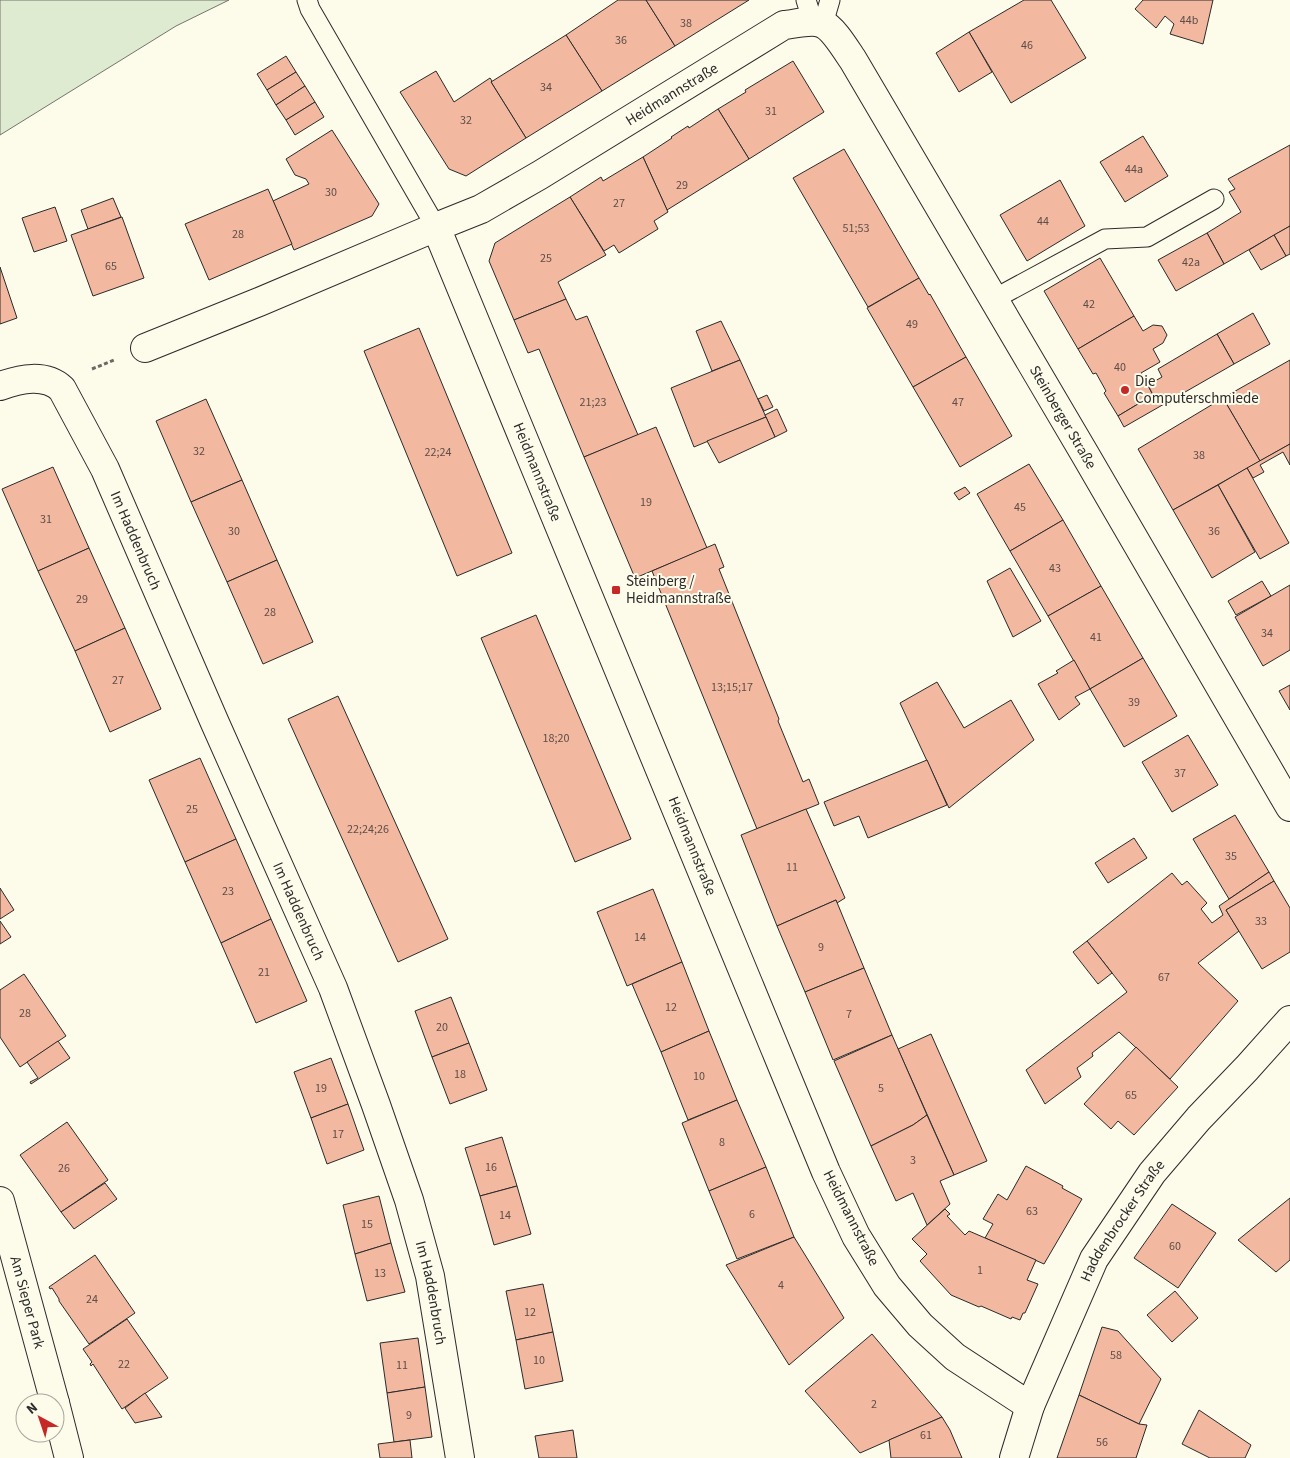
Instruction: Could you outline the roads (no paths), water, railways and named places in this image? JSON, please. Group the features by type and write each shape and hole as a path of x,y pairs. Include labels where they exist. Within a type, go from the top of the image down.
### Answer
{"street":[{"name":"Heidmannstraße","path":"144,348 481,209 540,175 784,25 820,15"},
{"name":"Steinberger Straße","path":"820,15 853,60 1290,807"},
{"name":"Heidmannstraße","path":"436,227 826,1172 856,1236 887,1286 920,1325 955,1357 1030,1406"},
{"name":"Im Haddenbruch","path":"0,386 32,378 59,387 105,469 333,988 409,1200 430,1276 460,1458"},
{"name":"Haddenbrocker Straße","path":"1014,1458 1030,1406 1094,1259 1152,1173 1199,1118 1290,1020"},
{"name":"Am Sieper Park","path":"0,1201 52,1393"},
{"name":"Am Sieper Park","path":"65,1442 69,1458"}],"lane":[{"path":"308,0 310,9 436,227"},
{"path":"994,299 1105,239 1147,237 1214,199"}],"place":[{"name":"Die Computerschmiede","path":"1125,390"},
{"name":"Steinberg / Heidmannstraße","path":"616,590"}]}
